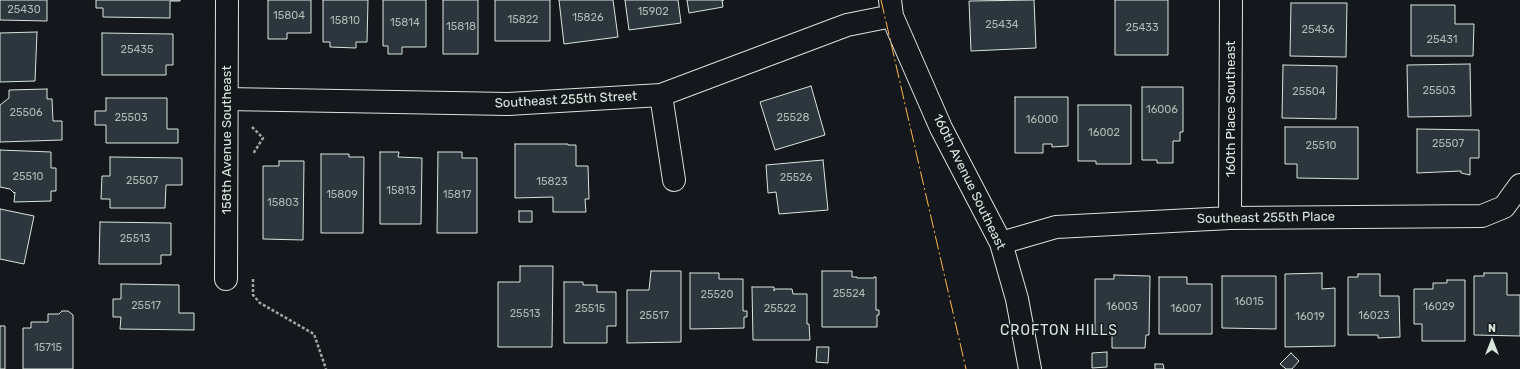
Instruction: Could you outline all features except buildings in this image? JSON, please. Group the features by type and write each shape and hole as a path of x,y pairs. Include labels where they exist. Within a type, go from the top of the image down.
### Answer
{"street":[{"name":"158th Avenue Southeast","path":"226,279 227,0"},
{"name":"160th Place Southeast","path":"1230,218 1231,0"},
{"name":"Southeast 255th Street","path":"227,99 508,104 661,95 891,8"},
{"name":"160th Avenue Southeast","path":"891,8 941,128 1001,244 1017,299 1030,369"},
{"path":"661,95 674,180"},
{"name":"Southeast 255th Place","path":"1001,244 1056,227 1230,218 1482,216 1504,207 1520,185"}],"path":[{"path":"227,99 263,138 253,152 253,160"},
{"path":"253,279 253,295 260,303 314,334 326,369"}],"power":[{"path":"881,0 966,369"}],"district":[{"name":"CROFTON HILLS","path":"1059,331"}]}
